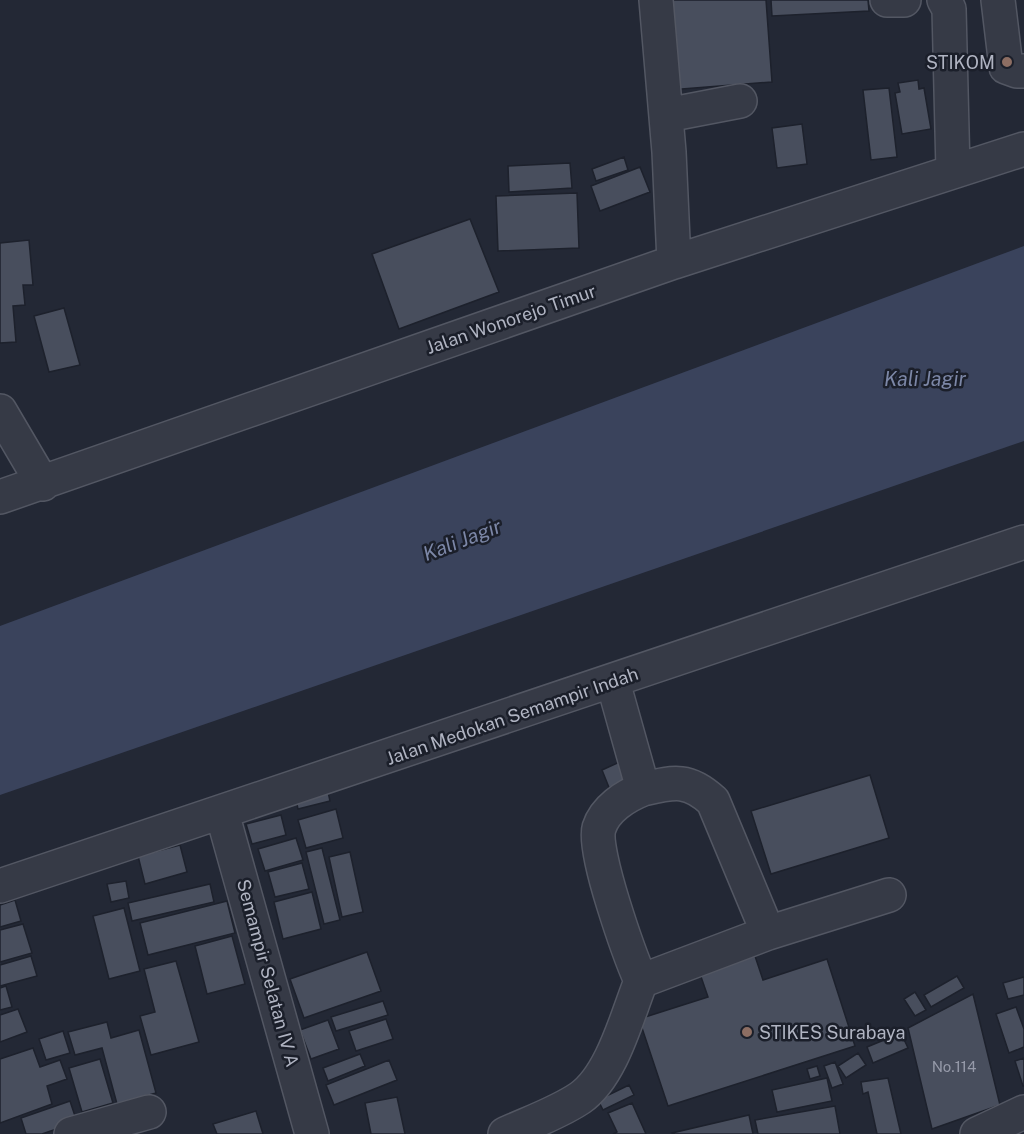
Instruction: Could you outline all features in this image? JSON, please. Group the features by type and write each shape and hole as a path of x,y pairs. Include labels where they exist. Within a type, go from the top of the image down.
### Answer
{"street":[{"path":"656,0 667,115 674,262"},
{"path":"887,0 904,0"},
{"path":"944,0 949,9 954,171"},
{"path":"998,0 1006,67 1017,72 1024,71"},
{"path":"667,115 740,101"},
{"name":"Jalan Wonorejo Timur","path":"0,498 674,262 1024,149"},
{"path":"0,411 44,484"},
{"name":"Jalan Medokan Semampir Indah","path":"0,886 613,682 1024,542"},
{"path":"613,682 643,789"},
{"path":"505,1134 580,1098 596,1083 608,1065 641,981 628,954 599,848 599,829 607,816 627,795 643,789 686,783 703,792 713,801 768,933"},
{"name":"Semampir Selatan IV A","path":"222,813 312,1134"},
{"path":"641,981 768,933 889,895"},
{"path":"71,1134 149,1112"},
{"path":"977,1134 1024,1112"}],"water":[{"name":"Kali Jagir","path":"1024,246 1024,441 0,795 0,626"}],"building":[{"path":"662,0 766,0 772,82 669,90"},
{"path":"771,0 868,0 869,11 772,16"},
{"path":"918,80 919,89 924,88 931,129 902,134 895,93 900,92 898,83"},
{"path":"889,88 897,157 871,160 863,90"},
{"path":"802,124 807,164 777,168 772,128"},
{"path":"624,157 628,170 596,181 592,169"},
{"path":"570,163 572,188 509,192 508,166"},
{"path":"640,167 650,192 600,211 591,186"},
{"path":"577,193 579,248 498,251 496,196"},
{"path":"470,219 499,292 399,329 372,254"},
{"path":"29,240 33,285 23,285 25,305 13,306 16,342 0,343 0,243"},
{"path":"64,308 80,365 49,372 34,316"},
{"path":"624,760 632,781 610,790 602,770"},
{"path":"870,775 889,838 771,874 751,811"},
{"path":"327,787 330,801 298,809 295,795"},
{"path":"336,809 343,838 306,848 298,820"},
{"path":"281,815 286,835 252,844 246,824"},
{"path":"296,838 303,860 265,871 258,849"},
{"path":"180,845 187,872 145,884 138,856"},
{"path":"322,848 340,920 324,924 306,852"},
{"path":"350,852 363,912 342,917 329,857"},
{"path":"302,863 309,889 275,897 268,872"},
{"path":"126,881 129,898 111,902 107,884"},
{"path":"210,884 214,902 132,921 128,903"},
{"path":"312,892 321,929 283,939 274,902"},
{"path":"15,900 21,921 0,927 0,905"},
{"path":"227,901 235,933 148,955 140,923"},
{"path":"124,908 140,971 109,979 93,916"},
{"path":"23,924 32,953 0,962 0,930"},
{"path":"232,936 245,984 207,994 195,946"},
{"name":"STIKES Surabaya","path":"753,950 763,980 827,959 855,1046 668,1106 639,1019 708,997 698,968"},
{"path":"367,952 381,991 304,1018 290,979"},
{"path":"31,956 37,976 0,986 0,965"},
{"path":"176,961 199,1042 151,1055 140,1016 155,1012 144,969"},
{"path":"957,976 964,988 931,1007 924,995"},
{"path":"1024,977 1024,995 1008,999 1003,983"},
{"path":"6,986 12,1007 0,1010 0,988"},
{"path":"915,992 926,1010 915,1016 904,999"},
{"path":"973,994 1000,1105 932,1129 908,1028"},
{"path":"383,1001 388,1015 336,1031 331,1017"},
{"path":"1016,1007 1024,1029 1024,1047 1009,1053 996,1014"},
{"path":"18,1009 27,1032 0,1042 0,1015"},
{"path":"386,1019 393,1039 356,1051 349,1031"},
{"path":"328,1020 339,1049 311,1059 300,1030"},
{"path":"107,1022 111,1038 139,1030 156,1093 117,1104 102,1048 75,1055 68,1032"},
{"path":"63,1031 70,1053 46,1060 39,1039"},
{"path":"901,1033 908,1048 873,1063 867,1047"},
{"path":"33,1048 40,1067 60,1060 67,1079 47,1086 52,1104 0,1123 0,1059"},
{"path":"858,1053 866,1065 846,1078 838,1066"},
{"path":"360,1054 365,1066 328,1081 323,1068"},
{"path":"1024,1058 1024,1086 1023,1086 1015,1061"},
{"path":"100,1059 113,1103 82,1112 69,1068"},
{"path":"389,1060 397,1080 334,1105 326,1085"},
{"path":"835,1062 843,1084 832,1088 824,1066"},
{"path":"817,1066 820,1076 810,1079 807,1069"},
{"path":"827,1078 832,1101 777,1112 772,1090"},
{"path":"888,1078 901,1134 877,1134 868,1092 863,1094 861,1082"},
{"path":"629,1085 634,1095 603,1110 598,1100"},
{"path":"397,1097 405,1134 371,1134 365,1103"},
{"path":"70,1101 77,1122 42,1134 26,1134 21,1118"},
{"path":"632,1103 646,1134 613,1134 617,1132 608,1113"},
{"path":"835,1106 840,1134 758,1134 755,1120"},
{"path":"256,1111 263,1134 217,1134 213,1124"},
{"path":"749,1115 753,1134 672,1133"}],"place":[{"name":"STIKOM","path":"1007,62"},
{"name":"STIKES Surabaya","path":"747,1032"}]}
